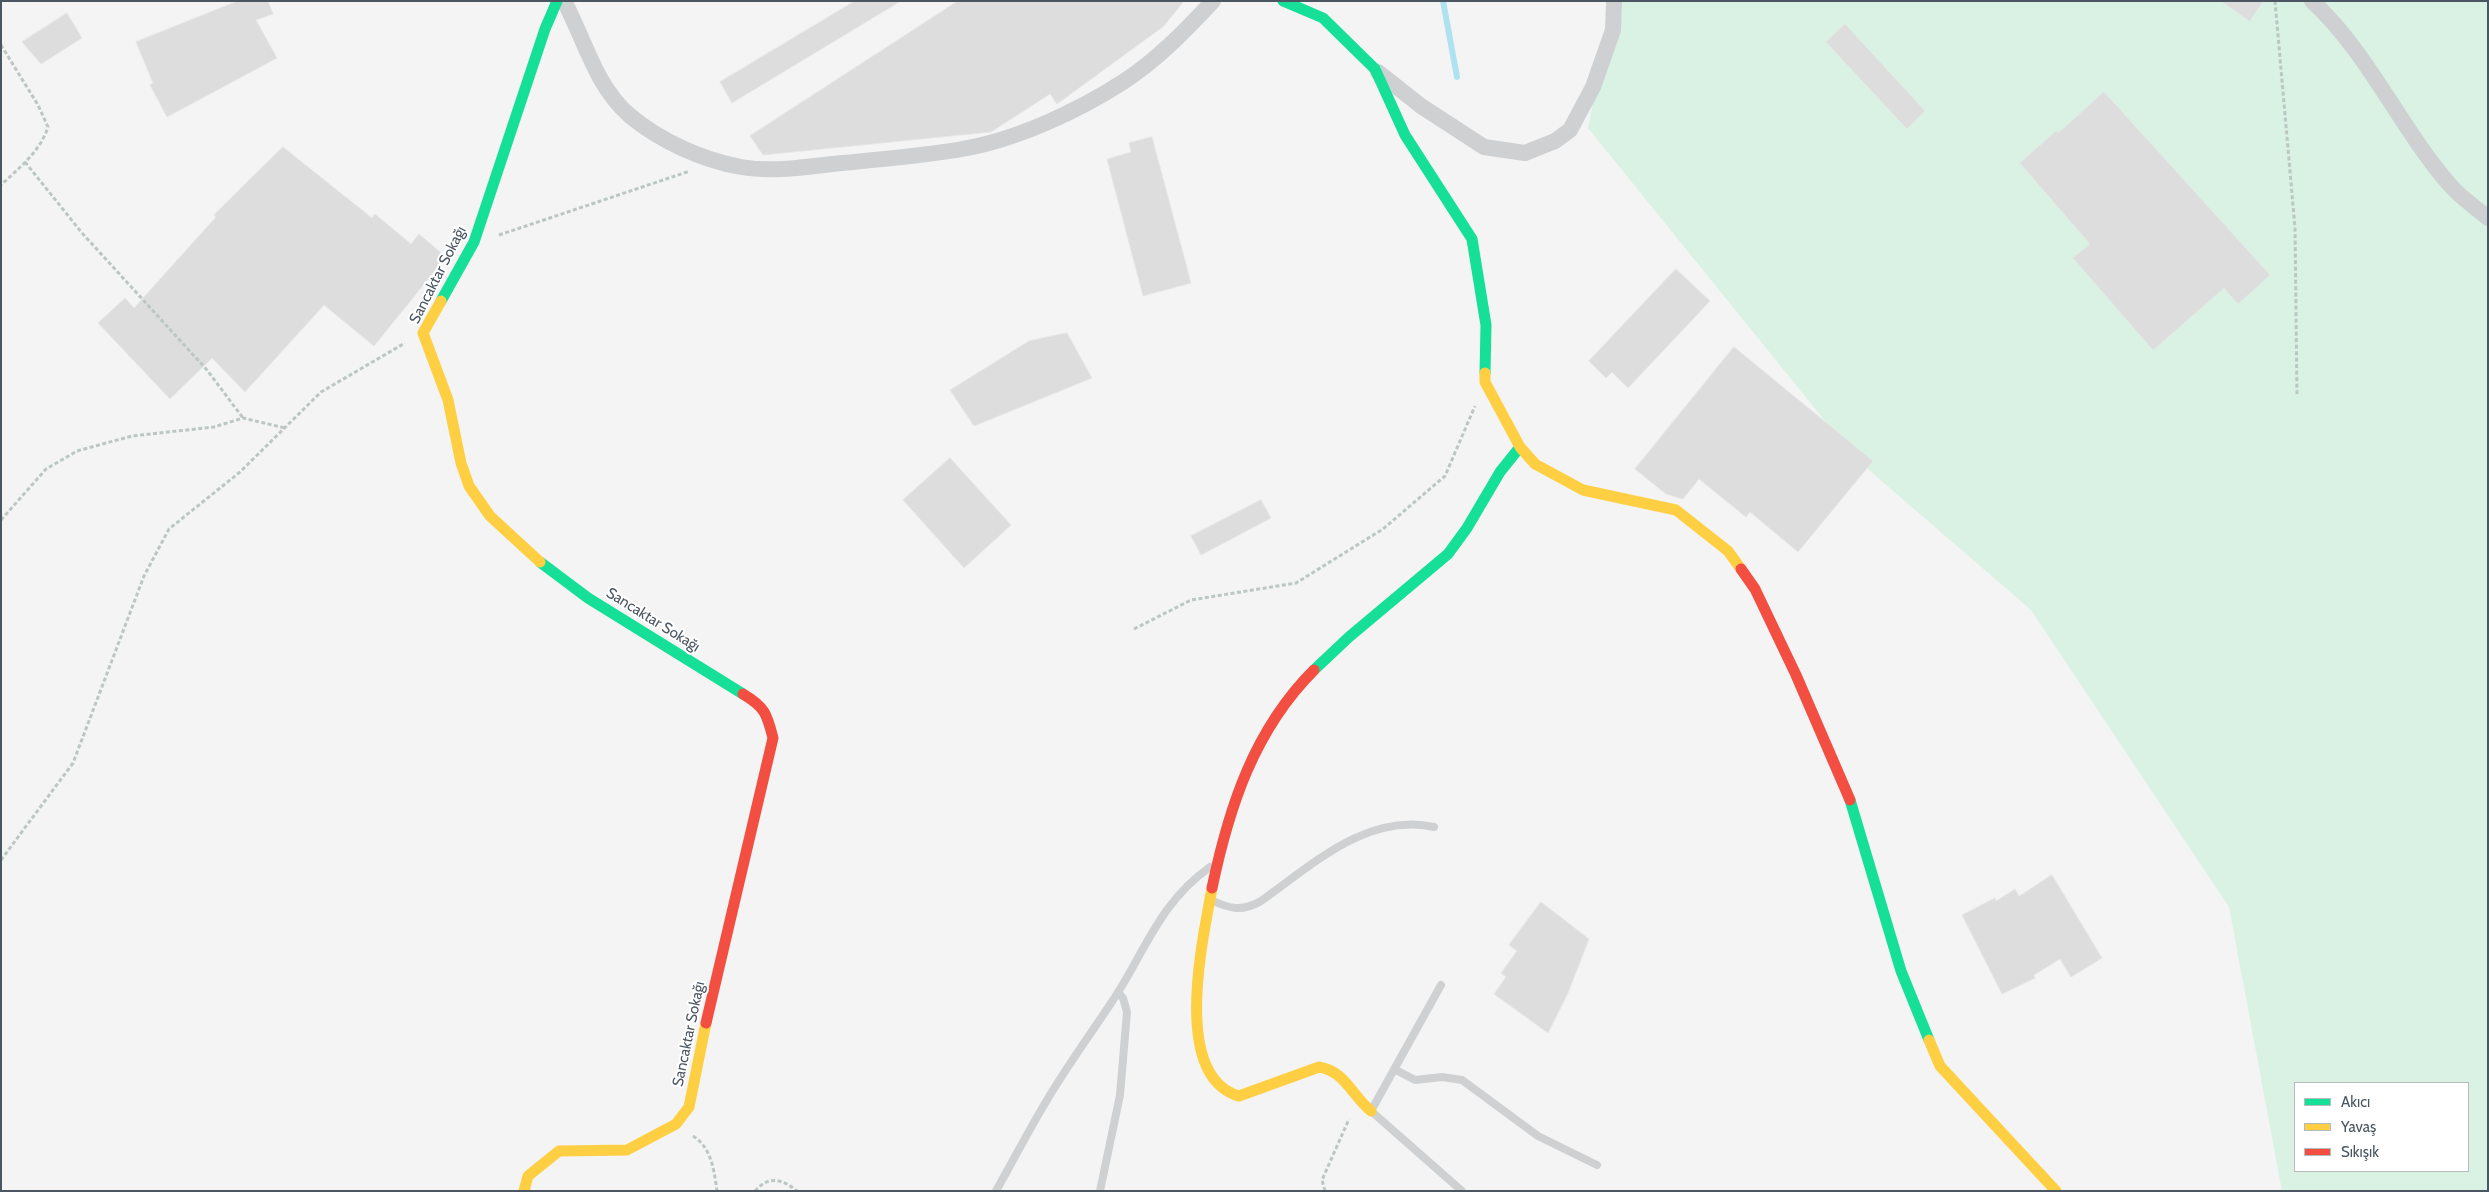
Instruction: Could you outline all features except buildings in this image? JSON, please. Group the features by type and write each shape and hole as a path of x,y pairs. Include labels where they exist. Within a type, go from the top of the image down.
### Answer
{"street":[{"name":"Sancaktar Sokağı","path":"524,1191 528,1176 559,1151 628,1150 676,1124 689,1107 756,802 770,756 773,738 771,722 767,713 757,702 588,598 563,580 492,519 469,487 459,454 447,397 423,333 474,242 545,29 557,1"},
{"path":"564,1 598,75 612,98 623,109 647,128 672,143 724,163 742,167 775,169 920,156 964,149 1007,138 1067,112 1123,82 1167,46 1213,1"},
{"path":"1283,1 1322,18 1375,69 1421,106 1484,147 1525,153 1555,141 1570,130 1593,87 1613,30 1614,1"},
{"path":"2312,1 2357,53 2408,130 2451,186 2488,218"},
{"path":"1375,69 1405,135 1472,239 1486,325 1485,382 1520,447 1535,464 1583,490 1676,510 1728,551 1759,598 1796,675 1849,798 1901,971 1940,1066 2056,1191"},
{"path":"1371,1111 1358,1100 1338,1072 1328,1068 1318,1067 1239,1096 1228,1095 1212,1079 1202,1055 1197,1020 1200,958 1215,864 1233,802 1245,770 1282,707 1308,676 1354,632 1428,574 1448,554 1468,530 1504,463 1520,447"}],"lane":[{"path":"1210,899 1231,909 1247,908 1261,901 1343,844 1363,834 1404,824 1434,827"},
{"path":"996,1191 1050,1095 1118,992 1159,919 1173,900 1193,880 1215,864"},
{"path":"1442,985 1371,1111 1462,1191"},
{"path":"1100,1191 1120,1095 1127,1012 1123,998 1118,992"},
{"path":"1394,1069 1416,1080 1442,1077 1462,1080 1538,1136 1597,1165"}],"path":[{"path":"2275,1 2294,228 2297,396"},
{"path":"1,45 38,105 48,127 44,138 25,162 1,185"},
{"path":"25,162 82,233 207,370 243,418"},
{"path":"474,242 512,232 684,173 724,163"},
{"path":"1,860 73,762 144,576 169,529 240,472 321,392 423,333"},
{"path":"1134,629 1191,600 1296,584 1383,529 1445,476 1485,382"},
{"path":"1,520 46,469 77,451 132,436 214,427 243,418 285,428"},
{"path":"1325,1191 1322,1180 1358,1100"},
{"path":"676,1124 697,1138 704,1146 713,1164 717,1191"},
{"path":"755,1191 761,1184 776,1179 785,1181 797,1191"}],"green space":[{"path":"1613,1 2488,1 2488,1191 2282,1191 2229,907 2031,610 1855,458 1588,128"}],"waterway":[{"path":"1443,1 1457,77"}],"traffic: fast":[{"path":"441,301 474,242 545,29 557,1"},
{"path":"1283,1 1323,18 1375,69 1405,135 1472,239 1486,325 1485,373"},
{"path":"1314,670 1349,637 1448,554 1467,528 1500,472 1520,447"},
{"path":"540,562 588,598 743,694"},
{"path":"1850,800 1901,971 1929,1040"}],"traffic: slow":[{"path":"441,301 423,333 448,400 461,463 469,486 490,516 540,562"},
{"path":"1485,373 1485,382 1520,447 1535,464 1583,490 1676,510 1728,551 1741,569"},
{"path":"1212,888 1203,939 1197,1004 1198,1035 1205,1062 1218,1083 1239,1096 1319,1067 1335,1073 1371,1111"},
{"path":"524,1191 528,1176 559,1151 627,1150 676,1124 689,1107 706,1023"},
{"path":"1929,1040 1940,1066 2056,1191"}],"traffic: jam":[{"path":"1741,569 1755,589 1796,675 1850,800"},
{"path":"1212,888 1227,828 1247,771 1275,718 1293,693 1314,670"},
{"path":"706,1023 773,738 769,723 761,707 743,694"}]}
